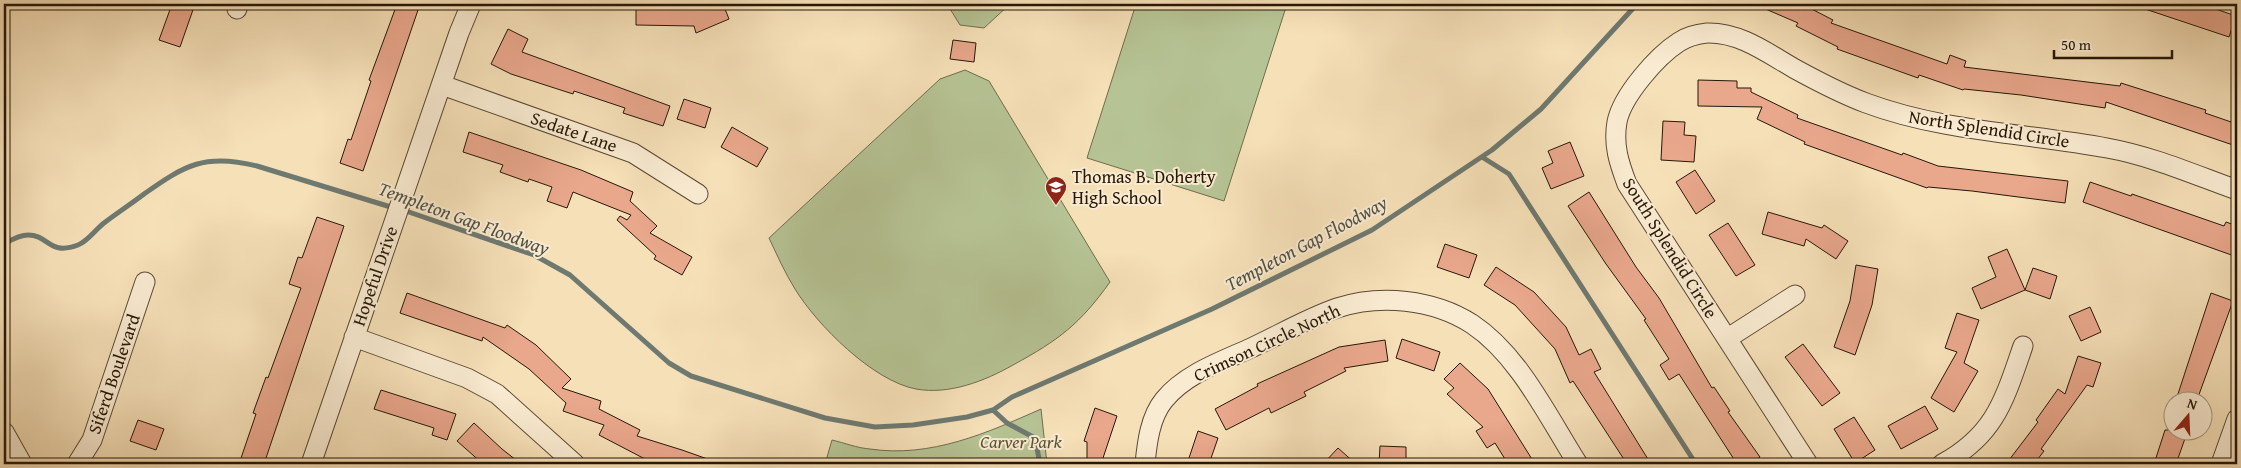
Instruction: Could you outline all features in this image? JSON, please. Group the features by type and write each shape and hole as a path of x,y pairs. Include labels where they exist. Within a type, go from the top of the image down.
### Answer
{"street":[{"name":"Hopeful Drive","path":"311,464 471,4"},
{"name":"North Splendid Circle","path":"1646,74 1665,53 1692,35 1723,34 1763,50 1839,92 1898,114 1961,128 2126,151 2237,190"},
{"name":"South Splendid Circle","path":"1646,74 1625,101 1618,120 1616,140 1618,161 1628,184 1808,464"},
{"name":"Sedate Lane","path":"442,85 633,152 698,194"},
{"name":"Siferd Boulevard","path":"77,464 92,440 145,282"},
{"path":"1728,338 1795,295"},
{"name":"Crimson Circle North","path":"1145,464 1147,443 1153,421 1164,400 1180,385 1206,368 1337,308 1362,302 1391,300 1418,303 1446,311 1471,323 1495,342 1516,365 1578,464"},
{"path":"354,337 467,378 497,394 575,464"},
{"path":"1942,464 1975,443 1988,427 1999,410 2023,346"},
{"path":"2221,464 2237,420"},
{"path":"4,432 22,464"}],"green space":[{"path":"947,4 1010,4 984,28 960,25"},
{"path":"1136,4 1287,4 1224,201 1087,158"},
{"path":"965,70 989,81 1110,282 1089,309 1068,330 1013,365 979,381 954,388 941,390 916,389 899,384 865,363 848,350 817,319 795,289 769,238 940,79"},
{"name":"Carver Park","path":"1041,409 1047,464 825,464 832,440 856,447 893,451 937,447 979,435"}],"building":[{"path":"172,4 195,4 180,47 159,40"},
{"path":"397,4 418,10 363,171 340,163 348,139 351,140 371,81 369,80"},
{"path":"636,4 723,4 729,19 696,33 694,26 636,25"},
{"path":"1754,4 1802,4 1833,20 1831,23 1947,64 1950,55 1966,61 1964,67 2120,86 2121,83 2206,110 2205,113 2237,124 2237,132 2233,145 2106,102 2105,108 2021,95 1963,90 1919,75 1918,78 1837,49 1838,47 1796,26 1798,23"},
{"path":"2137,4 2201,4 2236,16 2229,37 2136,6"},
{"path":"508,29 528,39 522,52 670,106 663,126 623,113 625,108 574,91 573,94 511,74 491,64"},
{"path":"953,40 976,43 974,62 950,59"},
{"path":"1698,80 1737,81 1737,88 1751,88 1751,92 1798,115 1797,118 1938,166 2068,181 2065,203 1972,191 1927,188 1804,144 1805,142 1757,119 1762,107 1698,106"},
{"path":"684,99 711,108 705,128 677,119"},
{"path":"1663,121 1685,122 1684,135 1696,136 1694,162 1661,160"},
{"path":"732,127 768,148 757,167 721,147"},
{"path":"469,132 581,170 633,192 630,201 657,226 650,233 692,257 682,275 654,259 656,256 617,220 620,216 627,220 631,215 573,192 567,208 547,201 552,187 529,179 528,182 500,172 503,165 463,152"},
{"path":"1570,142 1584,176 1551,189 1542,168 1553,163 1548,151"},
{"path":"1695,170 1715,201 1696,214 1676,182"},
{"path":"2090,182 2131,196 2132,194 2224,226 2226,222 2237,226 2237,257 2083,202"},
{"path":"1589,192 1636,267 1659,298 1712,388 1714,387 1730,411 1728,412 1760,457 1750,464 1737,464 1679,374 1669,380 1660,365 1669,359 1644,320 1646,319 1606,264 1568,206"},
{"path":"1768,212 1822,228 1824,225 1848,241 1836,259 1806,239 1804,246 1762,234"},
{"path":"317,217 344,226 264,464 239,464 256,414 253,413 301,288 289,284 298,257 302,258"},
{"path":"1728,223 1755,265 1736,276 1709,235"},
{"path":"1445,244 1477,255 1469,278 1437,267"},
{"path":"2007,249 2025,290 1981,309 1972,288 1996,277 1988,257"},
{"path":"1856,265 1878,269 1872,305 1855,355 1834,347 1850,301"},
{"path":"1496,267 1534,292 1566,327 1579,355 1591,349 1601,369 1594,372 1651,464 1627,464 1573,381 1570,383 1555,349 1515,305 1484,285"},
{"path":"2033,268 2057,276 2050,299 2025,290"},
{"path":"407,293 505,328 507,325 536,345 571,379 562,388 601,401 599,409 640,430 637,436 716,462 716,464 663,464 643,458 599,435 604,425 563,411 566,403 529,369 483,337 482,341 400,313"},
{"path":"2211,293 2233,301 2201,390 2179,390"},
{"path":"2090,307 2101,332 2081,341 2069,316"},
{"path":"1957,313 1979,320 1964,363 1978,371 1954,412 1931,398 1957,352 1945,348"},
{"path":"1402,339 1440,352 1434,371 1396,358"},
{"path":"1385,340 1388,361 1344,368 1346,371 1304,392 1306,396 1271,413 1269,408 1226,430 1215,409 1258,386 1257,384 1339,347"},
{"path":"1803,344 1840,393 1822,406 1785,357"},
{"path":"2078,356 2101,363 2093,387 2087,385 2041,449 2044,451 2034,464 2006,464 2038,422 2036,420 2058,389 2065,394"},
{"path":"1460,363 1488,389 1535,464 1508,464 1495,443 1487,448 1476,431 1483,427 1447,394 1454,388 1444,379"},
{"path":"381,390 456,414 447,440 432,435 434,428 374,409"},
{"path":"1925,406 1938,429 1901,449 1888,426"},
{"path":"1095,408 1117,416 1101,464 1087,464 1087,442 1084,441"},
{"path":"1854,417 1875,450 1855,463 1834,429"},
{"path":"138,420 164,429 156,450 130,441"},
{"path":"474,423 521,464 483,464 457,441"},
{"path":"1198,431 1218,438 1209,464 1187,464"},
{"path":"2164,433 2164,440 2184,440 2176,464 2154,464"},
{"path":"1380,446 1406,447 1406,464 1379,464"},
{"path":"1338,448 1356,464 1323,464"}],"waterway":[{"name":"Templeton Gap Floodway","path":"403,210 534,255 570,275 669,363 691,376 825,418 875,427 913,425 967,417 993,410 1012,397 1212,309 1372,230 1492,150 1541,109 1637,4"},
{"path":"1482,157 1509,174 1696,464"},
{"name":"Templeton Gap Floodway","path":"4,244 12,239 28,235 41,238 55,247 68,248 78,245 109,219 172,176 196,164 209,162 239,162 257,166 394,208"},
{"name":"Templeton Gap Floodway","path":"993,410 1007,423 1035,438 1040,464"}],"place":[{"name":"Thomas B. Doherty High School","path":"1056,206"}]}
